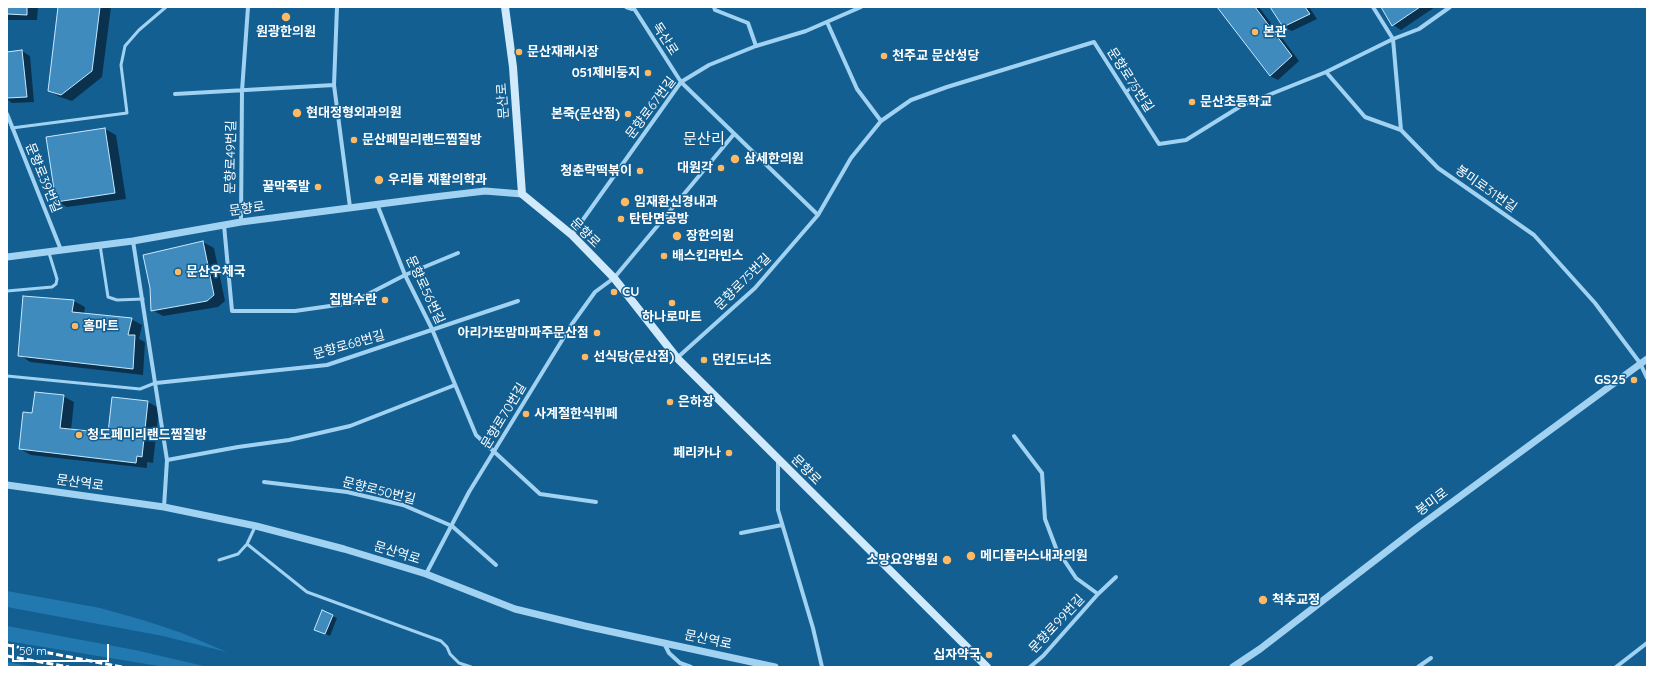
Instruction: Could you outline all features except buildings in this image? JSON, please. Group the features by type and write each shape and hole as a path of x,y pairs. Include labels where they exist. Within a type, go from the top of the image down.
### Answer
{"main road":[{"name":"문산로","path":"505,7 513,66 522,194"},
{"name":"문향로","path":"522,194 572,235 614,278 676,358 988,667"}],"street":[{"name":"문향로49번길","path":"241,222 242,91 248,7"},
{"path":"337,7 334,85 350,207"},
{"path":"626,7 632,8"},
{"path":"714,7 715,10 748,23 756,46"},
{"name":"문향로67번길","path":"572,235 681,82 709,65 756,46 806,31 861,7"},
{"path":"1326,72 1366,117 1401,130 1393,40 1373,7"},
{"name":"문향로75번길","path":"676,358 755,288 818,215 851,158 881,121 911,100 947,87 1094,42 1159,144 1186,140 1241,106 1326,72 1419,29 1450,7"},
{"name":"독산로","path":"632,8 681,82"},
{"path":"827,22 857,89 881,121"},
{"path":"681,82 818,215"},
{"path":"175,94 334,85"},
{"name":"문향로39번길","path":"7,114 10,126 61,250"},
{"name":"봉미로31번길","path":"1401,130 1438,168 1534,235 1596,303 1640,363 1647,378"},
{"name":"문향로70번길","path":"426,574 469,492 572,324 595,292 614,278 734,134"},
{"name":"문향로","path":"7,257 134,241 241,222 350,207 485,191 522,194"},
{"name":"문향로56번길","path":"377,204 405,275 432,329 476,435 540,494 596,502"},
{"path":"224,225 232,311 295,311 351,303 405,275 458,254"},
{"path":"134,241 167,460 164,506"},
{"name":"문향로68번길","path":"156,383 327,364 518,301"},
{"name":"봉미로","path":"1233,667 1260,649 1417,528 1647,359"},
{"path":"167,460 238,447 289,440 350,426 455,385"},
{"name":"문향로99번길","path":"1014,436 1042,473 1045,519 1056,548 1076,578 1098,594"},
{"path":"778,459 778,510 813,628 822,667"},
{"name":"문향로50번길","path":"264,482 347,492 404,505 452,526 496,565"},
{"name":"문산역로","path":"7,485 164,506 256,526 330,545 426,574 515,609 775,667"},
{"path":"741,533 782,525"},
{"name":"문향로99번길","path":"1030,667 1042,656 1098,594 1116,577"},
{"path":"664,643 669,653 680,663 690,667"},
{"path":"1616,667 1647,643"},
{"path":"1418,667 1431,658"}],"lane":[{"path":"10,126 127,113 120,65 125,46 139,30 166,7"},
{"path":"1126,92 1136,84"},
{"path":"100,245 108,297 117,300 143,299"},
{"path":"7,291 52,287 56,284 57,279 49,251"},
{"path":"7,376 140,389 156,383"},
{"path":"219,560 238,554 247,544 256,526"},
{"path":"247,544 307,592 440,641 459,664 471,667"}],"shaded area":[{"path":"7,591 100,608 182,633 227,652 163,636 7,607"},
{"path":"7,626 135,650 208,667 165,667 7,641"},
{"path":"7,662 34,667 7,667"}],"railway":[{"path":"7,645 122,667"},
{"path":"7,656 69,667"}],"place":[{"name":"원광한의원","path":"286,17"},
{"name":"본관","path":"1255,32"},
{"name":"문산재래시장","path":"519,52"},
{"name":"천주교 문산성당","path":"884,56"},
{"name":"051제비둥지","path":"648,73"},
{"name":"문산초등학교","path":"1192,102"},
{"name":"현대정형외과의원","path":"297,113"},
{"name":"본죽(문산점)","path":"628,114"},
{"name":"문산페밀리랜드찜질방","path":"354,140"},
{"name":"삼세한의원","path":"735,159"},
{"name":"대원각","path":"721,168"},
{"name":"청춘락떡볶이","path":"640,171"},
{"name":"우리들 재활의학과","path":"379,180"},
{"name":"꿀막족발","path":"318,187"},
{"name":"임재환신경내과","path":"625,202"},
{"name":"탄탄면공방","path":"621,219"},
{"name":"장한의원","path":"677,236"},
{"name":"배스킨라빈스","path":"664,256"},
{"name":"문산우체국","path":"178,272"},
{"name":"CU","path":"614,292"},
{"name":"집밥수란","path":"385,300"},
{"name":"하나로마트","path":"672,303"},
{"name":"홈마트","path":"75,326"},
{"name":"아리가또맘마파주문산점","path":"597,333"},
{"name":"선식당(문산점)","path":"585,357"},
{"name":"던킨도너츠","path":"704,360"},
{"name":"GS25","path":"1634,380"},
{"name":"은하장","path":"670,402"},
{"name":"사계절한식뷔페","path":"526,414"},
{"name":"청도페미리랜드찜질방","path":"79,435"},
{"name":"페리카나","path":"729,453"},
{"name":"메디플러스내과의원","path":"971,556"},
{"name":"소망요양병원","path":"947,560"},
{"name":"척추교정","path":"1263,600"},
{"name":"십자약국","path":"989,655"}],"district":[{"name":"문산리","path":"704,139"}]}
